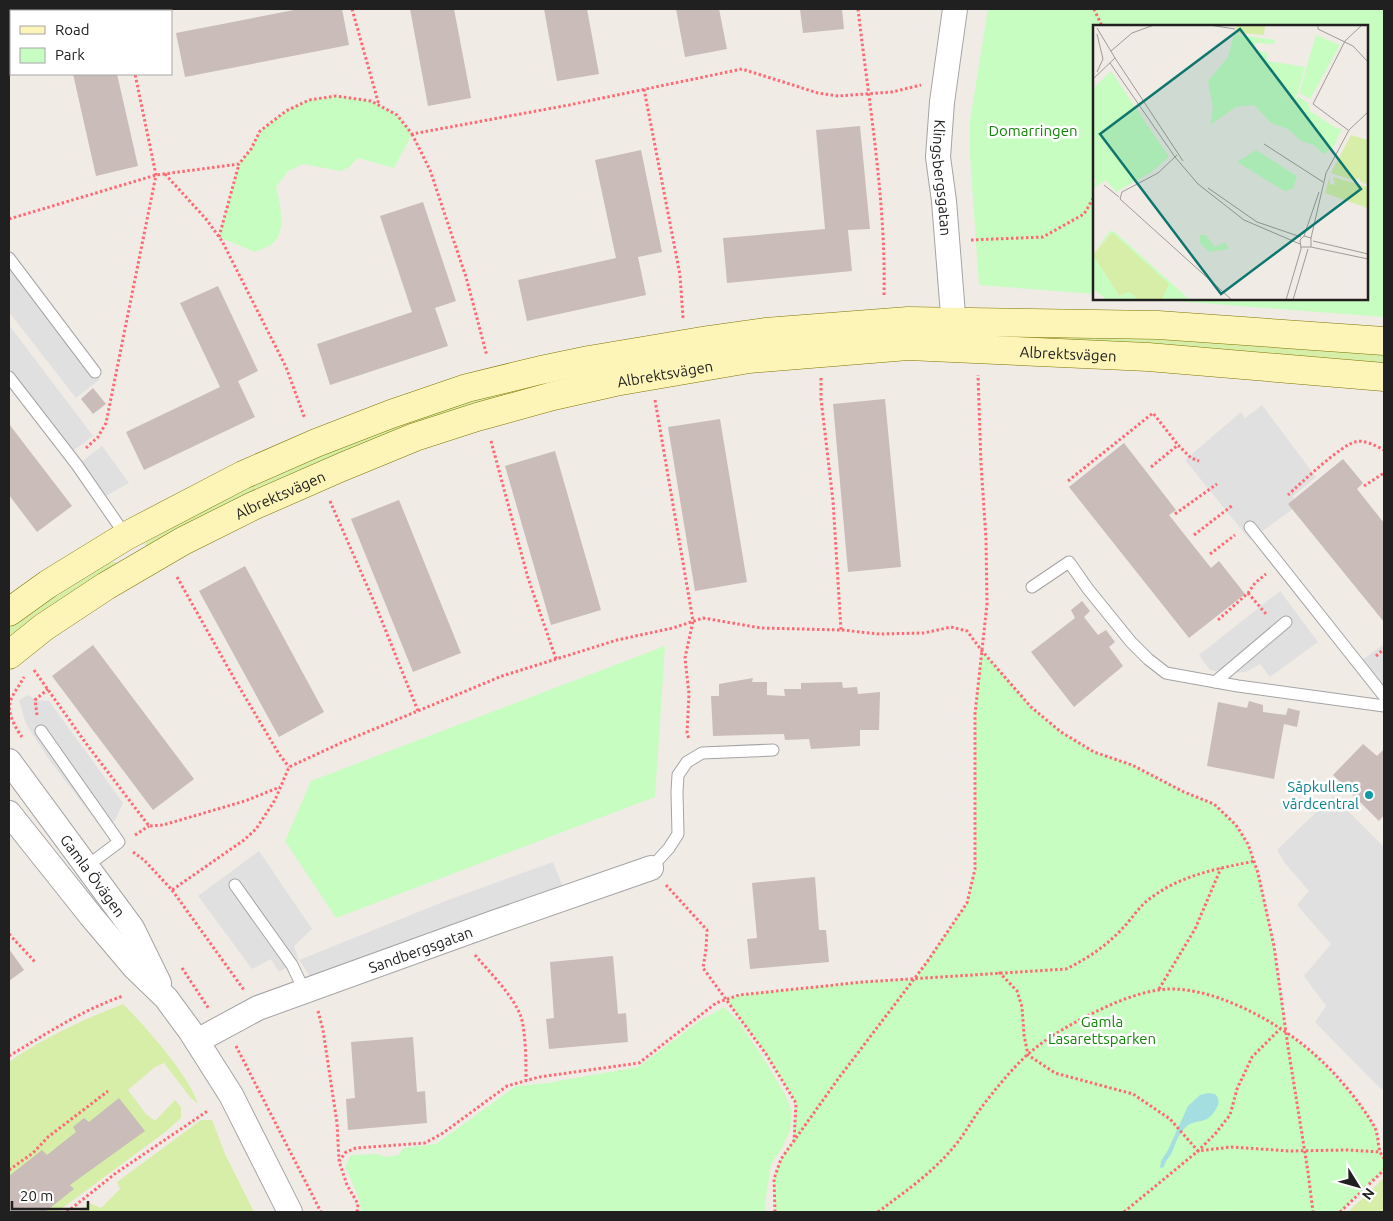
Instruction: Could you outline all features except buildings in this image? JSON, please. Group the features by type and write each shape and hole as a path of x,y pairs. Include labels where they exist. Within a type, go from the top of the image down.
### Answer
{"main road":[{"name":"Albrektsvägen","path":"9,612 48,584 126,536 243,476 316,443 391,414 467,388 589,360 765,332 908,321 1158,325 1384,341"},
{"name":"Albrektsvägen","path":"22,664 44,627 106,586 183,541 254,506 342,466 415,437 552,396 615,382 749,359 908,346 1148,358 1384,377"}],"street":[{"name":"Klingsbergsgatan","path":"955,9 942,102 938,157 948,241 956,348"},
{"name":"Gamla Övägen","path":"9,761 132,928 166,998 197,1041 231,1095 290,1212"},
{"name":"Gamla Övägen","path":"9,813 85,909 135,968 166,998"},
{"name":"Sandbergsgatan","path":"197,1041 258,1008 311,1000 493,923 657,875"}],"lane":[{"path":"9,258 95,372"},
{"path":"9,377 73,460 126,536"},
{"path":"1245,529 1278,564 1384,696"},
{"path":"1032,587 1068,562 1131,642 1166,673 1215,682 1384,706"},
{"path":"1215,682 1282,624"},
{"path":"41,731 119,842 87,866"},
{"path":"657,875 669,848 678,834 678,775 687,762 702,753 774,750"},
{"path":"235,885 292,964 311,1000"}],"path":[{"path":"352,9 379,105"},
{"path":"858,9 874,133 884,262 884,304"},
{"path":"1094,9 1102,25"},
{"path":"412,134 742,70 818,93 838,96 892,92 926,84"},
{"path":"73,460 98,437 106,423 156,175 135,75"},
{"path":"644,88 680,276 683,323"},
{"path":"219,237 239,164 251,148 260,131 286,111 309,100 336,96 371,101 397,115 412,134 430,170 466,277 489,364"},
{"path":"9,219 156,175 239,164"},
{"path":"165,174 206,219 219,237 286,367 307,424"},
{"path":"948,241 1043,237 1084,214 1093,199"},
{"path":"970,231 972,249"},
{"path":"775,1212 774,1179 781,1159 968,903 975,869 975,714 987,604 986,539 978,373"},
{"path":"813,378 831,377"},
{"path":"821,378 821,399 833,501 841,630"},
{"path":"648,401 664,398"},
{"path":"655,400 693,621 685,658 689,694 687,733 694,758"},
{"path":"1068,481 1154,413 1178,445 1191,458 1199,461"},
{"path":"490,436 528,578 556,659"},
{"path":"1288,495 1313,472 1341,450 1355,442 1368,443 1384,450"},
{"path":"1151,467 1178,445"},
{"path":"1364,486 1384,472"},
{"path":"1175,514 1217,484"},
{"path":"328,496 375,604 418,711"},
{"path":"1194,535 1233,505"},
{"path":"1210,554 1245,529"},
{"path":"1218,620 1248,593 1255,583 1278,564"},
{"path":"171,579 183,572"},
{"path":"177,576 235,680 279,754 289,767"},
{"path":"1248,593 1282,624"},
{"path":"10,703 22,664 48,690 149,826 163,825 245,801 280,787"},
{"path":"41,731 35,700 48,690"},
{"path":"339,1161 346,1152 356,1148 425,1142 450,1128 507,1086 539,1076 639,1063 716,1003 739,995 863,982 1066,969 1086,960 1121,930 1146,901 1175,882 1209,870 1255,861"},
{"path":"1159,990 1195,929 1221,868"},
{"path":"657,875 707,930 703,968 766,1054 796,1103 793,1141"},
{"path":"172,890 258,1008"},
{"path":"9,934 36,963"},
{"path":"470,949 508,993 520,1016 525,1052 526,1080"},
{"path":"999,972 1017,991 1022,1007 1028,1055 1055,1073 1132,1094 1170,1119 1198,1150"},
{"path":"878,1212 932,1172 958,1143 978,1112 999,1085 1028,1055 1059,1031 1108,1006 1134,996 1159,990 1189,990 1220,999 1257,1014 1286,1032 1316,1055 1363,1108 1376,1129 1384,1158"},
{"path":"9,1056 64,1023 123,996"},
{"path":"311,1000 323,1030 337,1123 339,1161 347,1185 358,1204 357,1212"},
{"path":"1124,1212 1215,1134 1230,1115 1237,1089 1252,1057 1280,1029"},
{"path":"1286,1032 1313,1212"},
{"path":"9,1170 33,1153 48,1137 108,1091"},
{"path":"66,1212 116,1173 209,1110"},
{"path":"1198,1150 1231,1147 1305,1151 1347,1150 1381,1152"},
{"path":"1340,1212 1384,1170"}],"green space":[{"name":"Domarringen","path":"988,9 1384,9 1384,317 1162,300 1368,300 1368,25 1093,25 1093,294 979,285 970,156 970,120"},
{"path":"336,96 371,101 397,115 412,134 394,168 358,158 348,168 340,171 303,164 288,171 276,187 282,219 279,234 275,241 255,252 219,237 239,164 251,149 260,131 286,111 309,100"},
{"path":"985,327 1384,353 1384,365 992,338"},
{"path":"653,358 550,389 147,549 145,546 146,542 249,487 371,435 488,396"},
{"path":"116,562 116,567 9,640 9,628 40,606 110,563"},
{"path":"665,646 655,797 336,918 285,841 311,781"},
{"name":"Gamla Lasarettsparken","path":"982,651 1031,707 1061,732 1094,752 1132,765 1184,792 1214,804 1236,825 1248,844 1258,873 1274,946 1286,1032 1316,1055 1363,1108 1376,1129 1381,1155 1384,1158 1384,1170 1340,1212 1227,1212 1223,1210 1219,1212 775,1212 774,1179 781,1159 793,1141 796,1103 766,1054 726,999 739,995 863,982 914,979 967,903 975,869 975,714"},
{"path":"123,1004 176,1065 186,1079 198,1104 190,1097 164,1063 155,1067 128,1090 145,1113 155,1121 175,1100 181,1107 181,1118 164,1133 57,1212 9,1212 9,1062 64,1030"},
{"path":"724,1007 740,1023 765,1061 784,1092 792,1111 790,1131 782,1148 771,1164 765,1204 766,1212 361,1212 358,1194 345,1166 351,1155 377,1154 387,1157 399,1155 403,1148 436,1144 516,1086 547,1083 638,1067 698,1022"},
{"path":"201,1120 212,1120 225,1154 254,1212 77,1212 90,1203 101,1208 120,1189 117,1182"},
{"path":"1384,1178 1384,1212 1348,1212"}],"shaded area":[{"path":"9,258 100,379 76,398 9,312"},
{"path":"9,325 93,436 69,454 9,377"},
{"path":"1262,405 1316,477 1292,497 1295,498 1288,504 1293,509 1250,540 1185,460 1241,412 1245,418"},
{"path":"102,446 129,483 100,499 77,465"},
{"path":"1280,591 1318,642 1270,677 1260,664 1246,672 1226,673 1210,670 1199,655"},
{"path":"1384,644 1384,696 1358,663"},
{"path":"29,695 35,700 49,701 123,803 115,820 103,830 50,761 26,724 19,700"},
{"path":"1333,796 1384,847 1384,1087 1382,1090 1315,1022 1326,1006 1304,976 1331,944 1297,905 1309,891 1284,862 1277,850"},
{"path":"259,851 312,929 294,946 299,960 279,972 271,959 252,969 198,896"},
{"path":"553,862 567,897 310,977 299,960 448,900"}],"water":[{"path":"1215,1094 1219,1100 1213,1113 1206,1119 1190,1124 1183,1130 1164,1167 1160,1168 1161,1161 1188,1106 1200,1095"}],"place":[{"name":"Såpkullens vårdcentral","path":"1369,795"}]}
